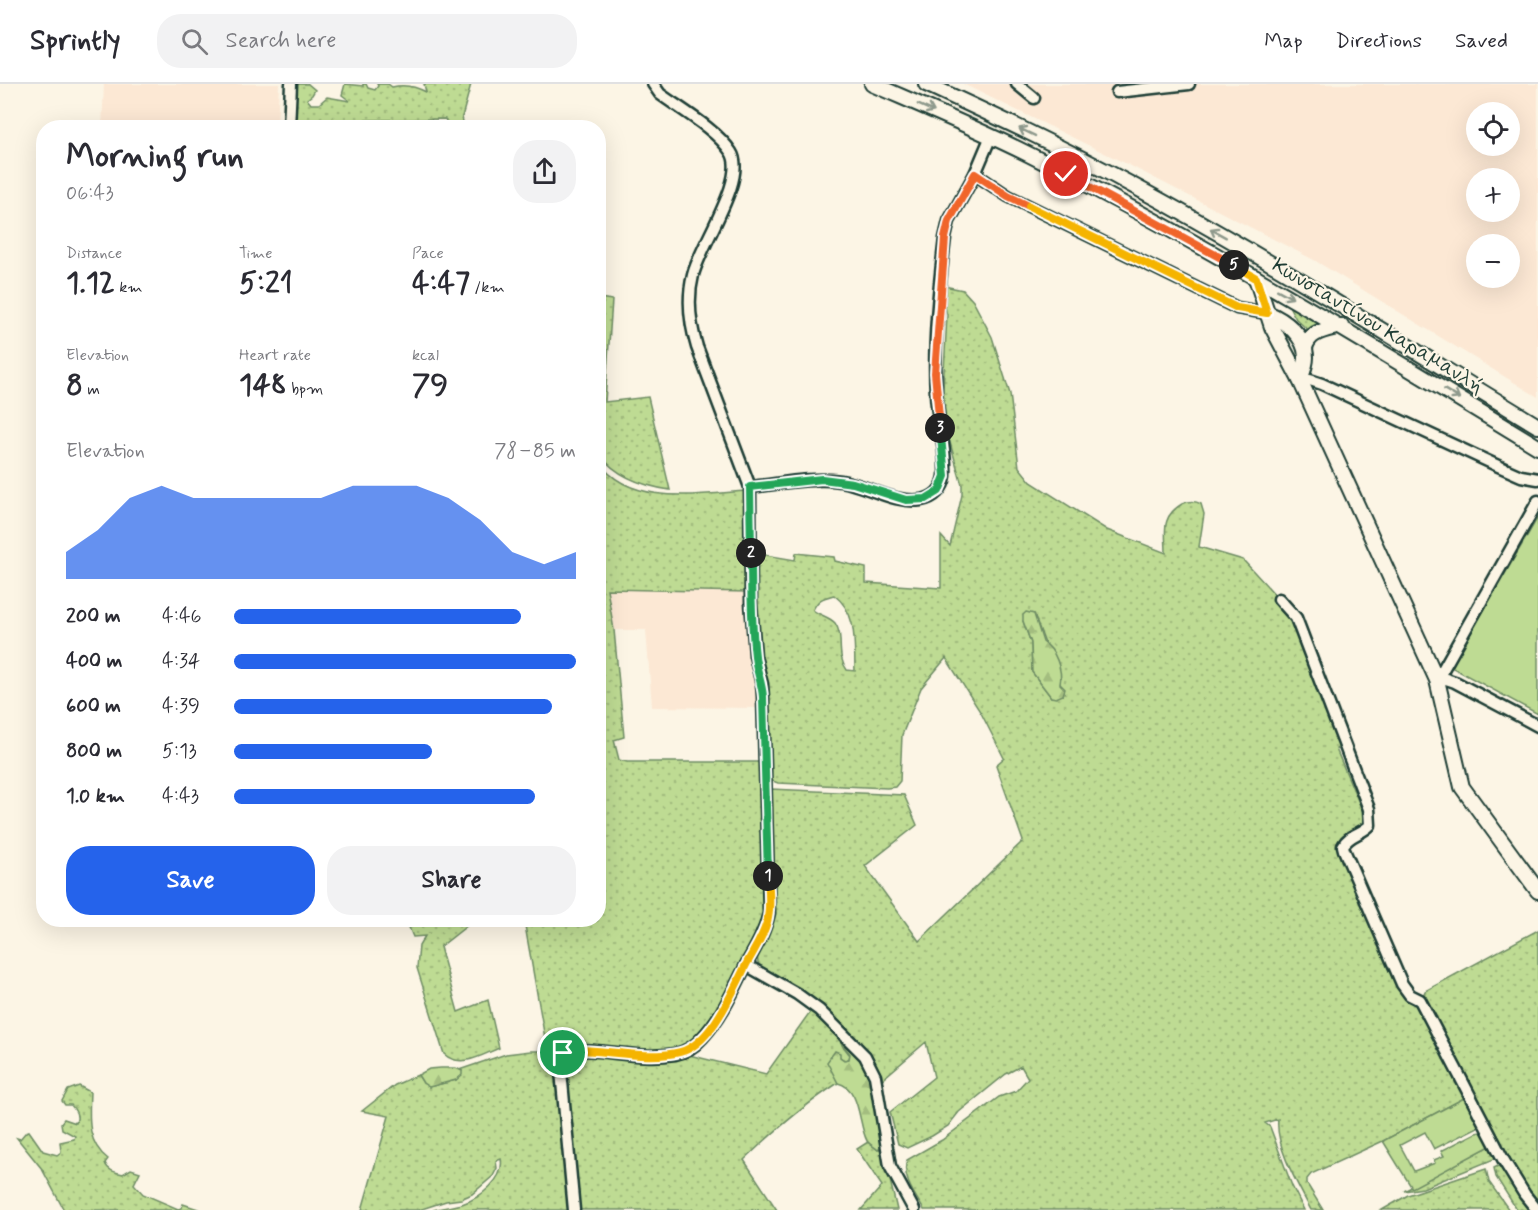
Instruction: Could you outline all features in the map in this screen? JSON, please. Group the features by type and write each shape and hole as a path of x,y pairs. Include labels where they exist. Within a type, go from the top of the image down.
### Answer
{"main road":[{"name":"Κωνσταντίνου Καραμανλή","path":"872,84 991,136 1139,213 1341,326 1538,447"},
{"name":"Κωνσταντίνου Καραμανλή","path":"926,84 1026,131 1131,185 1286,273 1538,426"},
{"path":"1256,278 1272,327 1300,380 1437,680 1462,787 1538,891"},
{"path":"1267,313 1287,325 1305,348"},
{"path":"1300,380 1306,363 1307,340 1314,334 1341,326"}],"street":[{"path":"289,120 291,84"},
{"path":"574,1210 561,1071 563,1053 566,1050 587,1049 653,1055 684,1051 704,1037 721,1012 764,931 769,913 763,697 755,656 751,603 750,487 697,347 689,301 690,287 699,255 735,177 735,159 723,141 660,94 653,84"},
{"path":"1017,84 1034,98"},
{"path":"1117,92 1189,84"},
{"path":"750,487 832,480 853,483 913,501 926,499 939,491 945,476 935,373 945,238 949,221 975,174 991,136"},
{"path":"975,174 1008,196 1237,308 1267,313"},
{"path":"1300,380 1322,384 1521,476 1538,479"},
{"path":"1437,680 1538,501"},
{"path":"1279,599 1296,618 1369,809 1370,825 1344,843 1348,859 1402,984 1410,995 1420,1000 1504,1161 1537,1210"},
{"path":"1437,680 1446,679 1455,682 1538,726"},
{"path":"746,965 797,994 819,1010 865,1056 875,1076 890,1166 914,1210"}],"shaded area":[{"path":"104,84 279,84 277,120 102,120"},
{"path":"963,84 1538,84 1538,397 1314,260 1131,166"},
{"path":"607,589 747,592 750,673 757,680 758,708 652,707 646,630 614,630"}],"green space":[{"path":"294,84 308,84 315,90 307,99 311,104 319,104 327,97 350,101 342,95 345,84 363,86 366,84 368,88 375,90 377,84 388,84 392,87 414,87 426,92 424,84 471,84 463,120 291,120"},
{"path":"944,286 963,290 973,301 992,337 1010,394 1019,467 1031,482 1107,530 1166,553 1165,532 1170,514 1187,502 1193,501 1201,504 1204,514 1199,547 1243,560 1291,612 1343,745 1336,749 1368,824 1337,843 1339,853 1391,964 1416,1003 1468,1096 1383,1141 1311,1174 1307,1179 1307,1184 1323,1210 1311,1210 1294,1177 1280,1141 1278,1119 1265,1123 1270,1127 1292,1186 1304,1210 924,1210 907,1179 907,1160 942,1140 999,1097 1016,1091 1028,1078 1021,1066 1006,1074 959,1112 948,1126 907,1148 898,1144 890,1112 934,1077 926,1042 879,1082 856,1040 836,1018 813,1000 761,970 759,966 758,955 764,940 771,789 904,795 917,825 865,866 919,941 1023,841 996,765 1004,758 981,713 946,658 921,688 902,735 900,781 895,787 778,783 770,780 768,686 757,633 754,553 795,560 796,553 834,557 835,561 866,568 866,583 941,588 941,536 950,546 962,495 962,485 947,432 943,390 947,315 943,299","holes":["834,595 842,602 851,620 855,671 847,670 843,664 838,628 835,623 813,610 821,600","1034,614 1060,684 1051,697 1032,672 1031,643 1023,621"]},
{"path":"606,299 612,300 606,387"},
{"path":"1291,307 1324,326 1308,330 1296,319"},
{"path":"648,397 670,490 631,479 607,463 606,402"},
{"path":"606,470 629,486 647,492 687,495 746,491 747,592 607,589 614,630 624,737 614,740 619,760 627,762 761,762 765,896 763,916 750,950 698,1039 678,1050 656,1052 546,1044 525,927 606,927"},
{"path":"1538,517 1538,714 1451,667"},
{"path":"1026,612 1034,614 1043,642 1057,660 1060,684 1065,689 1063,695 1056,698 1051,697 1032,672 1031,643 1023,621 1023,615"},
{"path":"409,927 465,927 440,947 458,1012 488,1000 499,1048 464,1061 444,1054 417,968 419,946 425,936 413,937"},
{"path":"1538,930 1538,1203 1531,1198 1504,1156 1423,996 1425,991"},
{"path":"812,1009 841,1034 842,1045 850,1055 849,1059 844,1060 840,1057 836,1078 838,1083 789,1119 744,1160 777,1210 578,1210 564,1069 567,1056 572,1053 685,1054 766,1074"},
{"path":"841,1034 870,1068 882,1146 878,1150 867,1141 858,1107 851,1092 838,1083 827,1062 835,1051 840,1053 840,1057 844,1060 849,1059 850,1054 839,1040"},
{"path":"549,1051 557,1054 572,1210 433,1210 462,1204 490,1187 499,1174 501,1159 496,1161 497,1168 493,1176 472,1194 461,1199 446,1201 419,1210 362,1210 389,1116 362,1111 395,1085 418,1075 429,1087 456,1080 462,1071 459,1070 506,1054"},
{"path":"456,1068 462,1071 462,1075 456,1080 429,1087 418,1075 429,1069"},
{"path":"79,1086 90,1092 89,1111 92,1137 108,1159 105,1163 108,1168 123,1174 131,1169 140,1172 134,1184 143,1194 178,1209 182,1208 183,1204 201,1210 64,1210 42,1169 17,1138 20,1139 29,1131 43,1151 57,1155 61,1152 60,1142 74,1139 75,1136 62,1129 61,1123 64,1119 76,1123 77,1118 76,1111 71,1105 65,1105 62,1101 68,1090"},
{"path":"1468,1096 1482,1125 1434,1149 1425,1132 1400,1145 1414,1171 1435,1163 1434,1160 1444,1156 1441,1151 1476,1133 1485,1131 1492,1145 1412,1188 1383,1141"},
{"path":"868,1142 878,1150 882,1146 897,1210 861,1210 882,1186 857,1149"},
{"path":"1492,1145 1499,1157 1423,1188 1404,1191"},
{"path":"1505,1167 1531,1210 1517,1210 1496,1177 1494,1168"},
{"path":"1486,1169 1489,1182 1509,1210 1382,1210 1408,1195"}],"route":[{"path":"563,1053 566,1050 587,1049 653,1055 684,1051 704,1037 721,1012 758,944 769,913 769,897 762,684 756,667 751,603 750,487 822,479 853,483 913,501 926,499 939,491 945,476 935,373 943,252 949,221 975,174 1008,196 1237,308 1267,313 1256,278 1066,174"}]}
